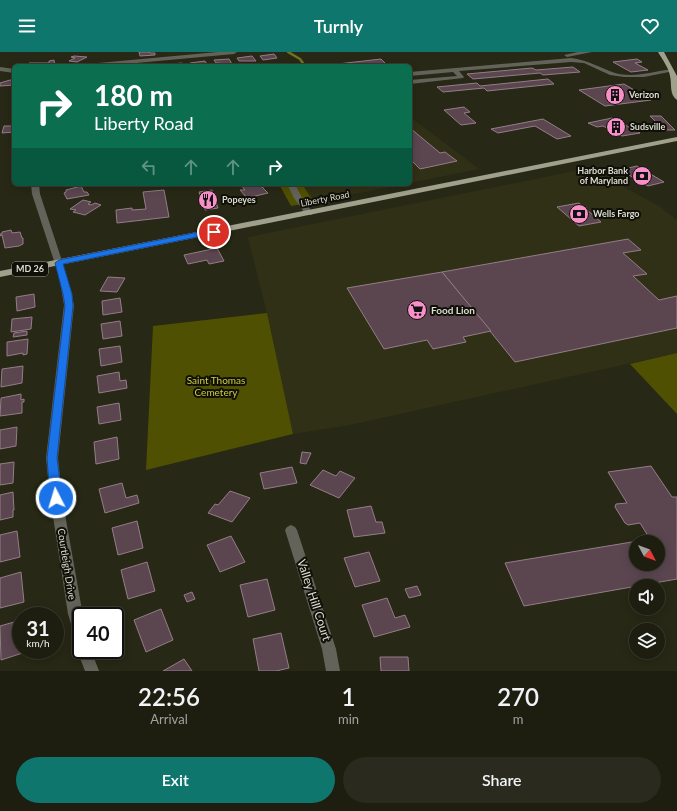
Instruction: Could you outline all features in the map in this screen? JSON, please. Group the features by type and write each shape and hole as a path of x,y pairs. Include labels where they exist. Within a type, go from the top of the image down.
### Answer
{"main road":[{"path":"662,52 674,75 674,91 677,98"},
{"name":"Liberty Road","path":"0,274 677,139"}],"street":[{"path":"98,64 114,61 234,52"},
{"path":"412,70 589,52"},
{"path":"412,74 571,60 590,62 617,75 674,75"},
{"path":"0,69 12,71"},
{"path":"412,82 460,77 454,70"},
{"name":"Courtleigh Drive","path":"35,186 36,194 68,294 69,306 52,458 57,505 74,607"},
{"path":"292,186 298,198 309,213"},
{"name":"Valley Hill Court","path":"291,530 329,649 333,671"},
{"path":"87,659 92,671"}],"shaded area":[{"path":"412,119 479,169 412,183"},
{"path":"589,168 659,206 677,220 677,353 350,425 293,434 267,313 248,237"},
{"path":"303,186 395,186 314,202"}],"green space":[{"path":"280,186 303,186 314,202 291,206"},
{"name":"Saint Thomas Cemetery","path":"267,313 293,434 146,470 153,326"},
{"path":"677,353 677,414 630,364"}],"building":[{"path":"139,52 155,53 155,55 140,56"},
{"path":"274,54 277,58 263,60 260,56"},
{"path":"252,56 256,61 239,61 237,58"},
{"path":"71,57 87,57 77,62 69,61 75,58"},
{"path":"229,59 232,64 216,63 214,60"},
{"path":"381,59 386,64 337,64"},
{"path":"637,59 642,62 635,63 648,70 631,72 613,62"},
{"path":"54,60 55,64 29,64 49,63 49,61"},
{"path":"205,61 207,64 190,64"},
{"path":"573,67 580,72 543,75 540,73 473,79 467,74 532,68 536,70"},
{"path":"548,79 554,84 487,91 484,88 443,92 437,87 477,83 480,86"},
{"path":"12,80 12,85 0,86 0,83"},
{"name":"Verizon","path":"624,84 651,100 605,106 579,90"},
{"path":"464,107 470,112 464,113 476,123 461,125 444,110"},
{"path":"650,116 661,116 675,130 664,130"},
{"name":"Sudsville","path":"612,118 640,133 622,136 603,126 597,127 588,123"},
{"path":"543,119 571,136 557,139 535,126 498,133 491,129"},
{"path":"4,126 12,126 12,132 2,133"},
{"path":"412,130 440,153 445,152 457,161 420,169 412,161"},
{"name":"Harbor Bank of Maryland","path":"637,166 664,182 648,186 620,170"},
{"path":"81,186 84,192 87,192 89,195 67,199 64,193 66,190"},
{"path":"242,186 267,186 262,187 268,193 247,198 240,190 245,190"},
{"path":"164,190 169,217 117,223 116,210 132,208 132,210 146,209 143,192"},
{"name":"Popeyes","path":"212,190 218,208 205,210 199,192"},
{"path":"83,200 91,202 88,204 91,205 95,203 101,205 85,215 73,212 76,210 70,209"},
{"name":"Wells Fargo","path":"579,203 601,222 579,226 557,207"},
{"path":"11,230 12,233 20,232 23,238 23,244 5,248 2,235 0,236 0,234"},
{"path":"628,239 641,250 623,253 647,274 633,276 659,300 677,296 677,328 515,362 442,272"},
{"path":"217,248 224,261 209,264 207,260 188,264 184,255"},
{"name":"Food Lion","path":"442,272 491,331 463,337 466,342 433,349 427,340 384,349 347,288"},
{"path":"108,277 125,278 117,292 100,291"},
{"path":"34,294 35,307 17,311 16,297"},
{"path":"120,298 122,312 103,315 102,301"},
{"path":"32,317 31,329 11,332 12,319"},
{"path":"120,321 122,336 103,339 101,324"},
{"path":"27,331 27,335 13,337 14,333"},
{"path":"28,339 27,354 23,355 23,353 7,356 7,342"},
{"path":"120,346 122,362 101,366 99,349"},
{"path":"23,366 22,383 1,387 2,369"},
{"path":"119,372 120,381 126,380 127,388 99,393 97,376"},
{"path":"21,394 21,400 24,399 24,402 22,402 22,413 0,416 1,398"},
{"path":"119,403 121,420 99,424 97,407"},
{"path":"17,427 16,446 0,449 0,430"},
{"path":"117,437 119,459 96,464 94,442"},
{"path":"302,452 311,453 306,464 300,463"},
{"path":"14,462 13,483 0,485 0,464"},
{"path":"651,466 672,497 677,497 677,579 665,581 665,579 629,579 629,587 524,606 505,563 629,542 629,571 665,571 665,535 648,535 640,523 628,525 625,523 615,507 616,504 627,503 608,472"},
{"path":"292,467 297,483 264,489 260,473"},
{"path":"323,470 336,476 340,471 355,478 339,498 310,485"},
{"path":"122,483 126,498 137,495 139,503 105,513 99,489"},
{"path":"230,491 250,498 232,522 208,513 215,504 218,505"},
{"path":"13,492 13,517 0,520 0,495"},
{"path":"371,506 376,522 382,522 385,533 354,537 347,510"},
{"path":"137,521 143,548 118,555 112,528"},
{"path":"17,531 20,557 0,562 0,535"},
{"path":"231,536 245,562 220,572 207,545"},
{"path":"369,552 380,581 355,587 344,558"},
{"path":"147,562 155,591 128,599 121,570"},
{"path":"21,572 24,602 0,608 0,578"},
{"path":"267,579 275,610 248,617 240,585"},
{"path":"417,586 421,595 409,598 405,589"},
{"path":"192,592 195,599 187,602 184,595"},
{"path":"387,598 395,618 405,615 410,627 374,637 362,605"},
{"path":"161,609 173,640 146,652 134,620"},
{"path":"12,623 12,656 1,660 0,626"},
{"path":"281,633 289,668 276,671 259,671 253,639"},
{"path":"380,657 408,657 409,671 381,671"},
{"path":"184,659 192,671 163,671"}],"waterway":[{"path":"288,52 300,59 304,64"}],"place":[{"name":"Verizon","path":"615,95"},
{"name":"Sudsville","path":"616,127"},
{"name":"Harbor Bank of Maryland","path":"642,176"},
{"name":"Popeyes","path":"208,200"},
{"name":"Wells Fargo","path":"579,214"},
{"name":"Food Lion","path":"417,310"}],"route":[{"path":"56,498 52,458 55,419 69,306 68,294 59,263 214,232"}]}
